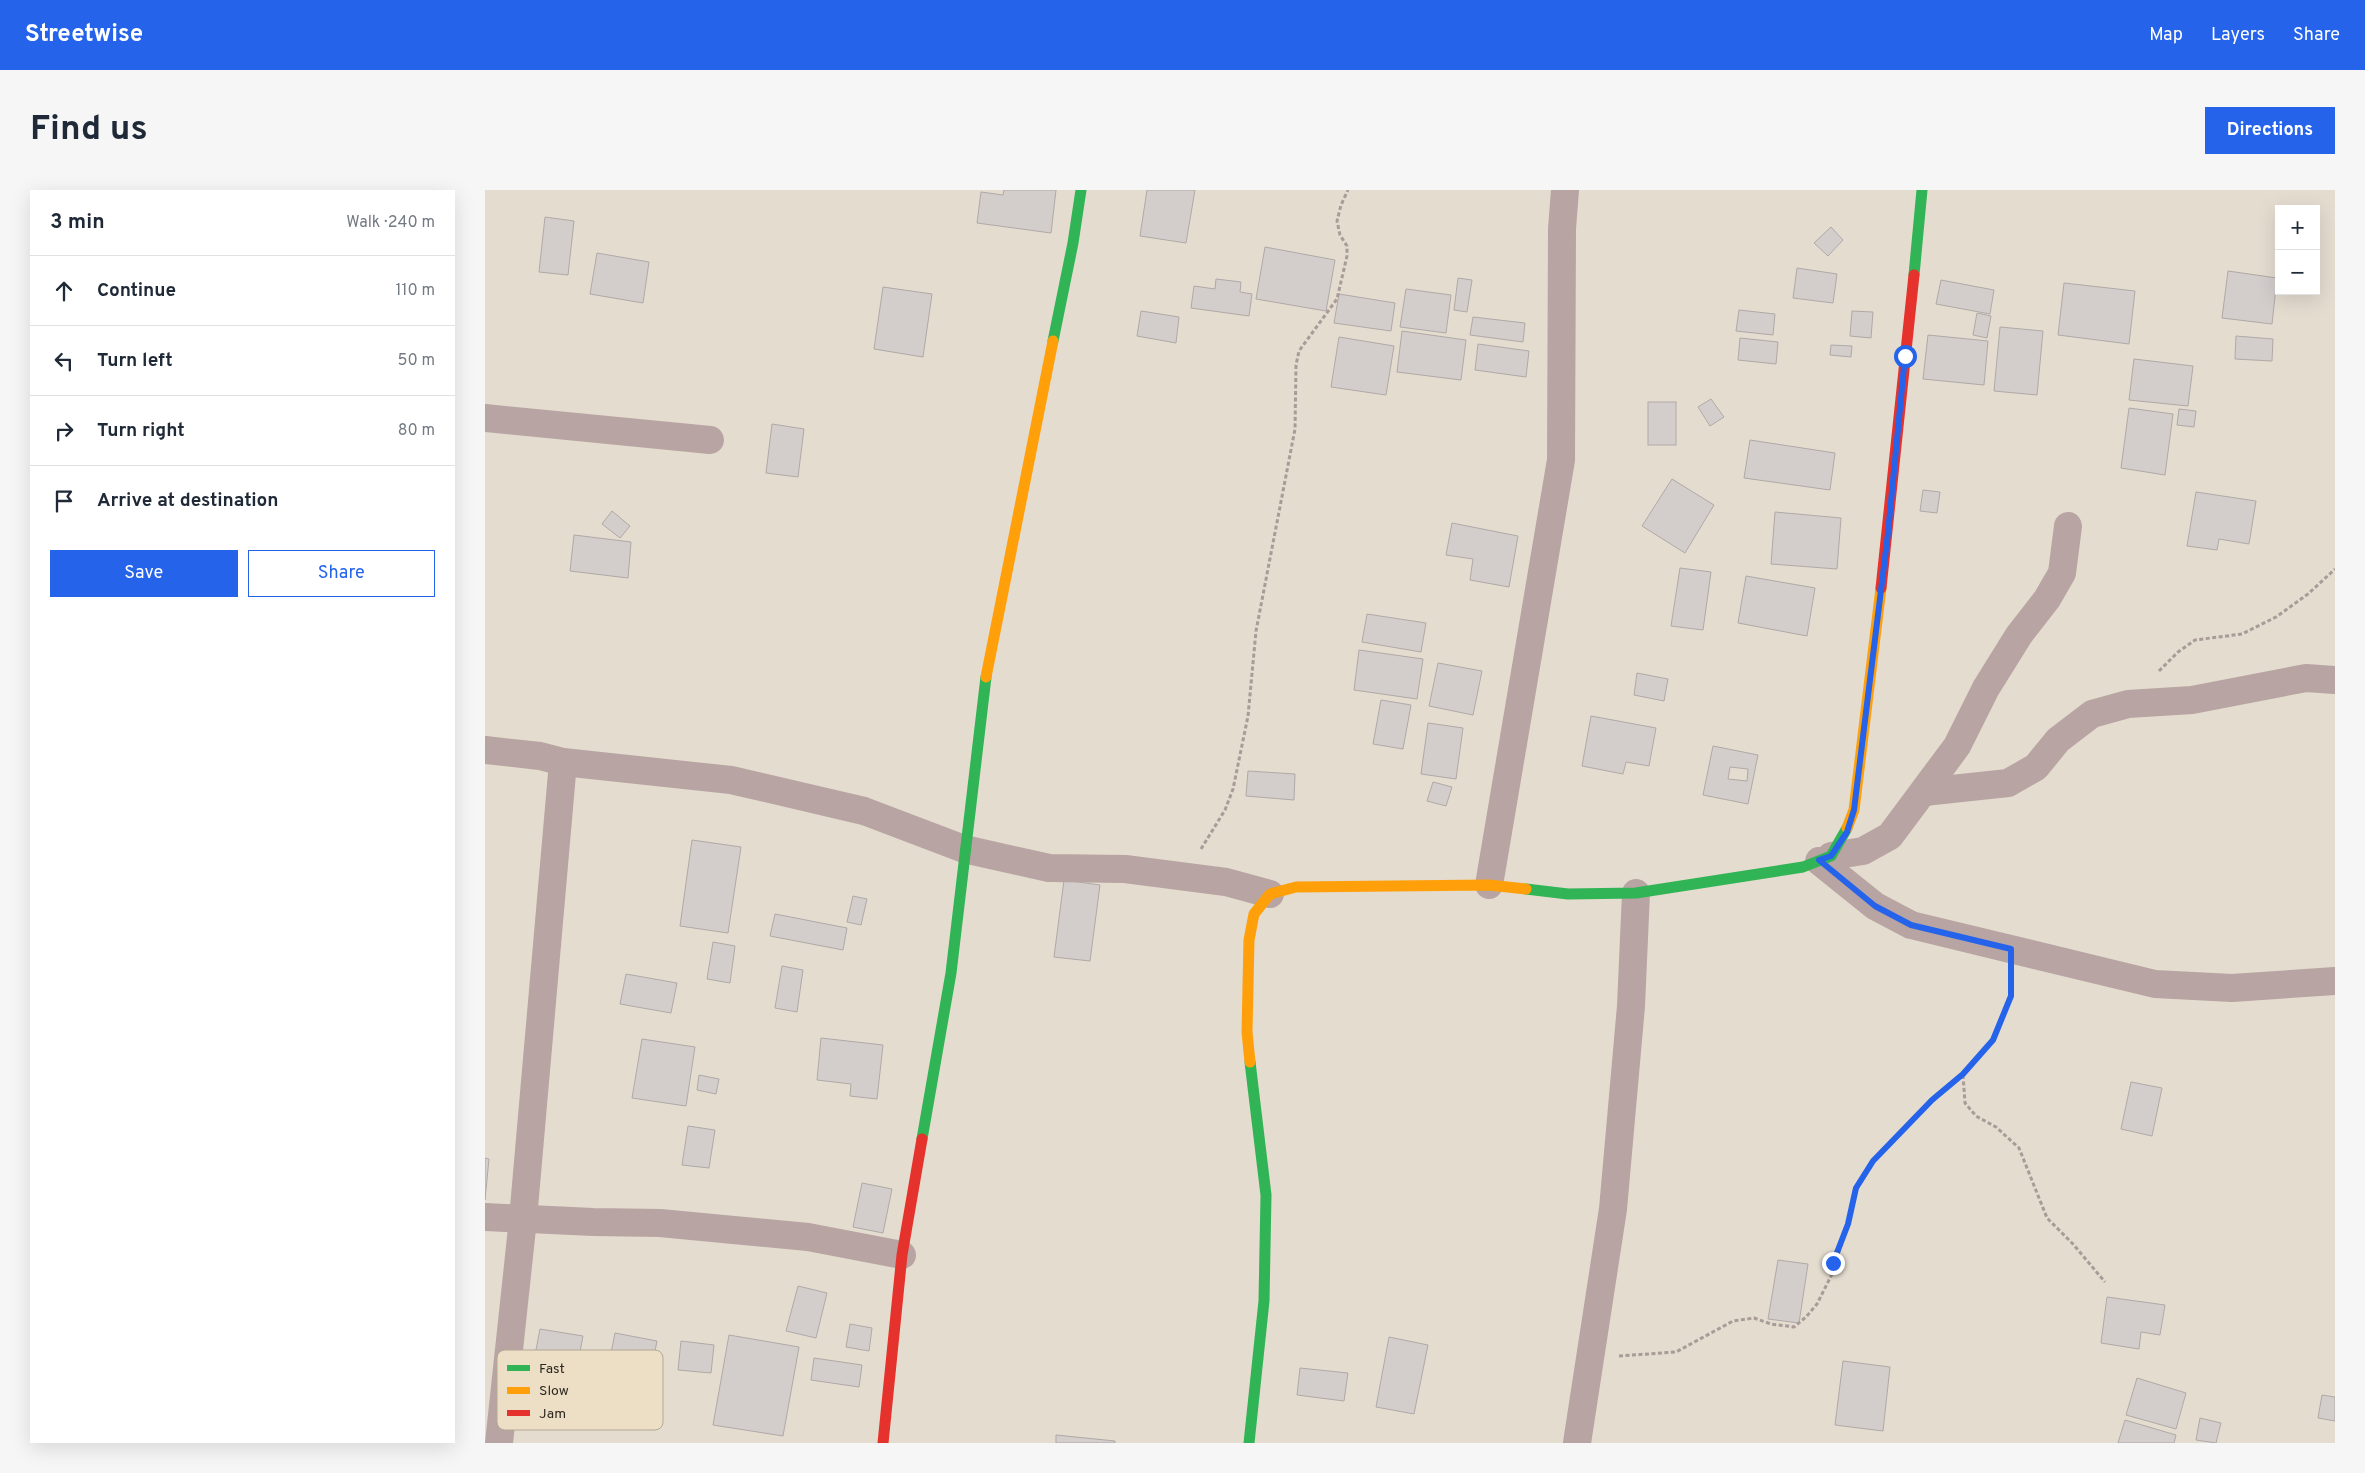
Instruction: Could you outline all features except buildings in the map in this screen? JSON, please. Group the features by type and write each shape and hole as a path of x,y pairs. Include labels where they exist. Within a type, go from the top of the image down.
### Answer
{"street":[{"path":"883,1443 903,1255 951,973 982,695 1071,252 1081,190"},
{"path":"1489,886 1561,460 1562,229 1565,190"},
{"path":"1825,858 1847,832 1854,810 1888,533 1922,190"},
{"path":"485,418 710,440"},
{"path":"485,750 540,756 563,762 731,780 864,811 964,849 1049,868 1125,869 1226,882 1271,894 1296,887 1489,886 1568,894 1636,893 1803,867 1825,858 1863,851 1890,836 1957,746 2005,658 2019,635 2047,599 2062,573 2068,526"},
{"path":"1924,792 2008,783 2036,767 2058,740 2092,714 2128,704 2192,700 2306,678 2335,680"},
{"path":"509,1350 523,1218 563,762"},
{"path":"1825,858 1875,906 1911,925 2155,984 2232,988 2335,981"},
{"path":"1577,1443 1613,1210 1631,1006 1636,893"},
{"path":"1249,1443 1264,1301 1266,1195 1247,1032 1249,940 1254,914 1271,894"},
{"path":"485,1217 674,1224 808,1237 903,1255"},
{"path":"499,1443 500,1430"}],"path":[{"path":"1184,878 1225,810 1233,789 1248,716 1256,631 1295,429 1296,364 1299,351 1337,299 1347,256 1347,246 1340,235 1337,221 1341,205 1348,190"},
{"path":"2128,704 2179,652 2195,640 2242,634 2276,617 2307,594 2335,569"},
{"path":"1589,1358 1676,1352 1733,1321 1754,1318 1771,1324 1794,1327 1800,1322 1817,1304 1831,1276 1848,1224 1856,1188 1873,1161 1932,1100 1963,1074 1993,1040 2011,996 2011,949"},
{"path":"1963,1074 1965,1103 1976,1116 1996,1127 2019,1148 2047,1218 2073,1244 2105,1282"}],"traffic: fast":[{"path":"1053,341 1073,243 1081,190"},
{"path":"1914,275 1922,190"},
{"path":"922,1139 951,973 986,677"},
{"path":"1526,889 1568,894 1636,893 1803,867 1831,856 1847,828"},
{"path":"1249,1443 1264,1301 1266,1195 1250,1062"}],"traffic: slow":[{"path":"986,677 1053,341"},
{"path":"1847,828 1854,810 1881,588"},
{"path":"1250,1062 1247,1032 1249,940 1254,914 1270,894 1296,887 1489,885 1526,889"}],"traffic: jam":[{"path":"1881,588 1914,275"},
{"path":"883,1443 902,1255 922,1139"}],"route":[{"path":"1833,1263 1848,1224 1856,1188 1873,1161 1902,1134 1932,1100 1963,1074 1993,1040 2011,996 2011,949 1911,925 1875,906 1819,860 1831,856 1847,832 1854,810 1888,533 1905,356"}]}
